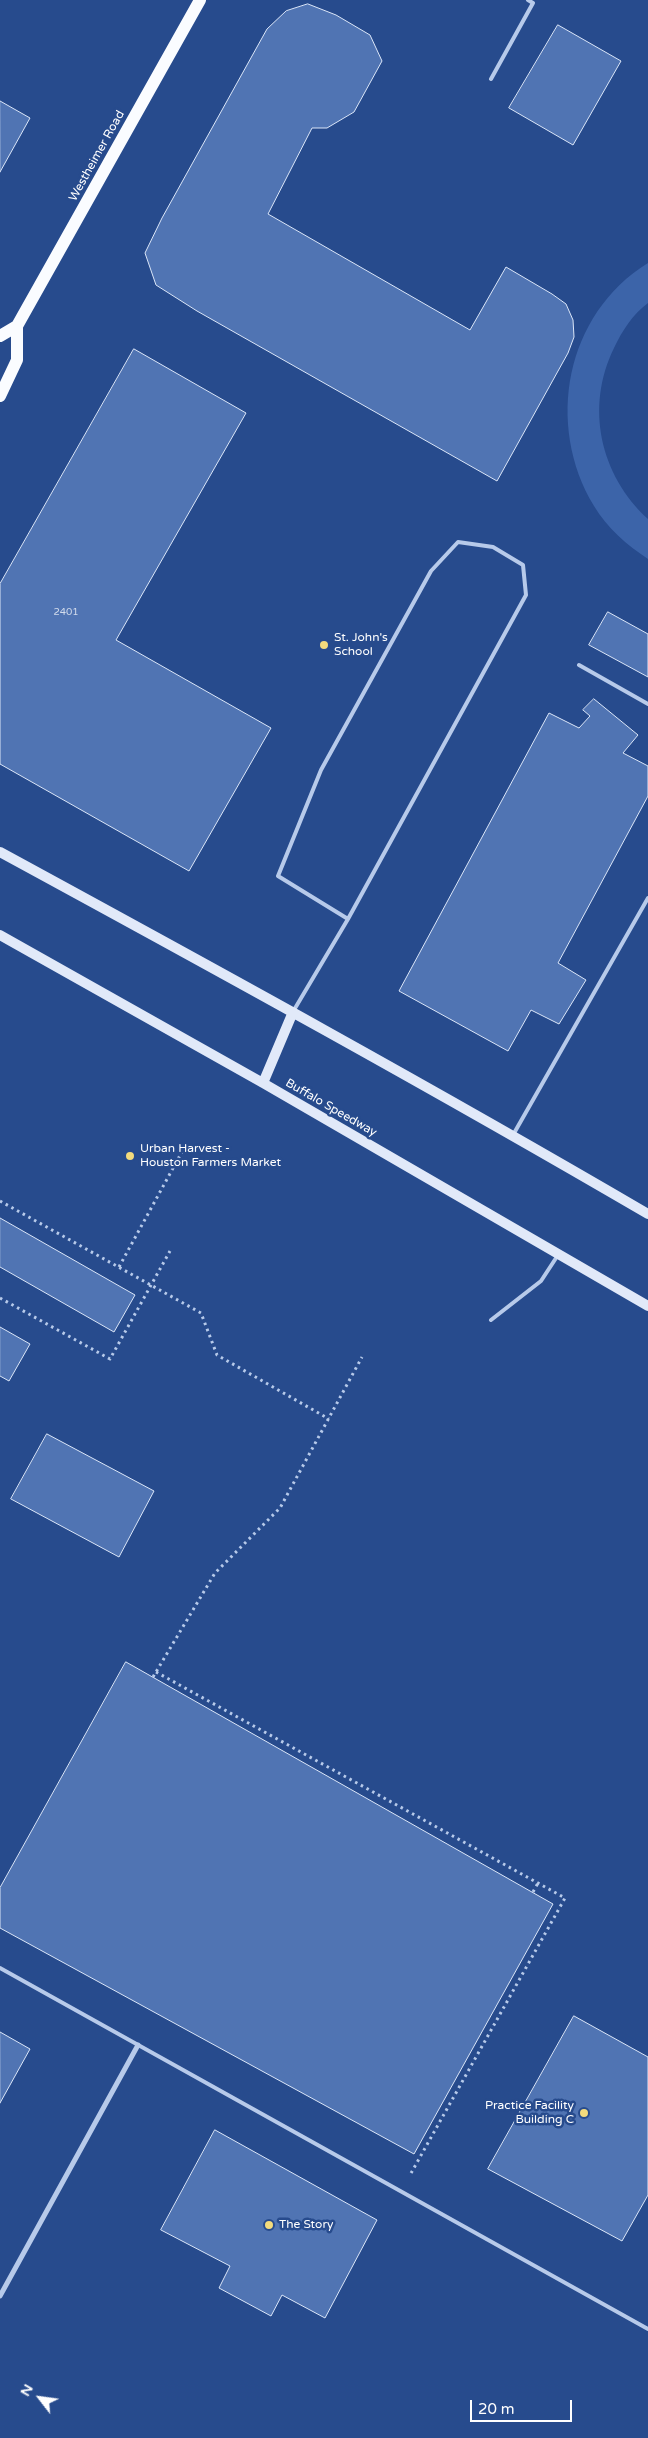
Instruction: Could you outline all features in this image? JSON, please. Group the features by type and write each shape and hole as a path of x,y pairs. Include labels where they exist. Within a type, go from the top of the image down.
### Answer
{"main road":[{"name":"Westheimer Road","path":"0,336 16,326 200,0"},
{"path":"0,396 17,360 16,326"},
{"path":"0,852 293,1012 513,1135 648,1214"},
{"name":"Buffalo Speedway","path":"0,935 263,1083 648,1306"},
{"path":"263,1083 293,1012"}],"street":[{"path":"0,2296 138,2045"}],"lane":[{"path":"491,79 533,3 528,0"},
{"path":"293,1012 348,919 526,595 523,565 493,547 458,542 431,571 321,770 301,814 278,876 348,919"},
{"path":"579,665 648,704"},
{"path":"513,1135 648,898"},
{"path":"491,1320 541,1281 559,1254"},
{"path":"0,1968 648,2330"}],"path":[{"path":"119,1267 184,1148"},
{"path":"0,1200 202,1313 217,1355 329,1419"},
{"path":"0,1298 110,1360 170,1250"},
{"path":"153,1677 215,1572 280,1508 362,1357"},
{"path":"156,1672 565,1898 409,2177 410,2197"},
{"path":"533,1892 538,1883"}],"shaded area":[{"path":"648,263 648,303 628,323 614,348 605,370 600,393 599,416 602,439 618,482 648,519 648,559 618,536 594,506 579,474 570,441 568,407 572,373 582,341 598,311 620,285"}],"building":[{"path":"308,4 336,15 370,35 382,61 354,112 327,128 312,128 268,214 470,330 506,267 566,304 573,320 574,337 568,353 497,481 197,311 156,285 145,253 162,218 267,29 286,11"},
{"path":"558,25 621,61 573,145 509,108"},
{"path":"0,101 30,118 0,172"},
{"path":"134,349 246,413 116,640 271,728 189,871 0,764 0,584"},
{"path":"608,612 648,634 648,677 589,645"},
{"path":"594,699 638,735 623,753 648,766 648,796 558,963 586,980 559,1024 531,1010 508,1051 399,991 549,713 579,728 590,716 583,710"},
{"path":"0,1218 135,1295 114,1332 0,1267"},
{"path":"0,1327 30,1344 9,1381 0,1376"},
{"path":"47,1434 154,1491 119,1557 11,1499"},
{"path":"126,1662 553,1904 414,2154 0,1928 0,1888"},
{"name":"Practice Facility Building C","path":"574,2016 648,2057 648,2195 622,2241 488,2169"},
{"path":"0,2032 30,2049 0,2103"},
{"name":"The Story","path":"215,2130 377,2220 325,2318 282,2295 271,2316 219,2288 230,2266 161,2230"}],"place":[{"name":"St. John's School","path":"324,645"},
{"name":"Urban Harvest - Houston Farmers Market","path":"130,1156"},
{"name":"Practice Facility Building C","path":"584,2113"},
{"name":"The Story","path":"269,2225"}]}
